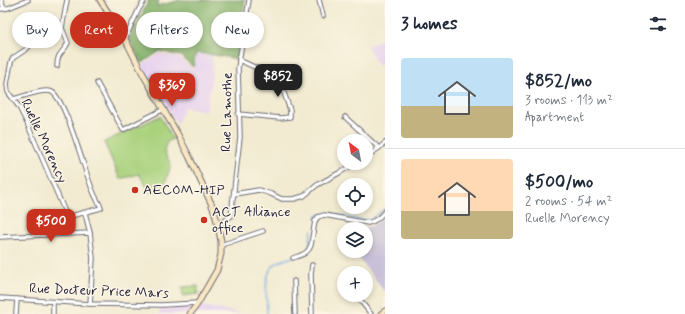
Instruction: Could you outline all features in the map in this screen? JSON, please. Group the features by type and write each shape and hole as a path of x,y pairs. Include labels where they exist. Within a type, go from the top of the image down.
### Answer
{"street":[{"path":"1,0 2,9 28,0"},
{"path":"57,66 58,56 68,43 62,28 67,0"},
{"path":"100,0 108,12"},
{"path":"128,33 144,0"},
{"name":"Rue Lamothe","path":"218,226 231,216 234,194 240,136 238,114 238,68 248,0"},
{"path":"320,0 323,16"},
{"path":"128,45 189,156 211,203 218,226 221,254 217,270 198,304 190,314"},
{"name":"Ruelle Morency","path":"13,99 42,91 50,91 56,96 66,112 93,192 101,208 71,216 65,212 27,123 19,107 13,99 8,92 7,88 11,62 13,58 28,48"},
{"path":"238,114 280,118 290,117 290,110 282,87 274,76 239,60"},
{"path":"97,83 123,130 164,109"},
{"path":"345,117 379,148"},
{"path":"373,152 385,143"},
{"path":"234,194 259,190 282,199 294,199 304,196 317,185 344,170"},
{"path":"293,258 305,254 310,249 318,217 324,215 368,223 379,218 385,211"},
{"path":"85,213 90,233 93,258 90,304"},
{"path":"221,245 263,231"},
{"path":"0,237 90,233"},
{"path":"312,265 312,314"},
{"path":"294,281 295,314"},
{"name":"Rue Docteur Price Mars","path":"0,298 90,304 198,304"},
{"path":"16,314 17,299"},
{"path":"53,302 53,314"},
{"path":"361,302 371,314"},
{"path":"381,314 385,311"}],"shaded area":[{"path":"385,38 385,63 378,66 367,46"},
{"path":"160,54 180,58 193,69 196,54 213,56 211,83 206,111 184,107 177,124 142,65"},
{"path":"385,216 384,291 373,277 373,266 365,266 358,258 373,258 373,225"},
{"path":"196,305 242,314 159,314 159,310"}],"green space":[{"path":"149,0 159,0 157,6 181,0 245,0 243,12 211,12 211,48 238,48 236,59 196,53 193,67 181,56 160,51 142,63 129,39 136,25 136,48 203,48 203,12 143,12"},
{"path":"160,116 173,139 167,142 164,151 171,165 163,190 151,193 139,174 120,179 104,142"},
{"path":"198,286 198,294 183,296 182,287"}],"waterway":[{"path":"316,217 317,215 330,213 355,219 370,220 385,208"},
{"path":"309,246 312,230"},
{"path":"267,314 266,288 270,270 277,263 293,257"}],"place":[{"name":"AECOM-HIP","path":"135,190"},
{"name":"ACT Alliance office","path":"204,220"}]}
